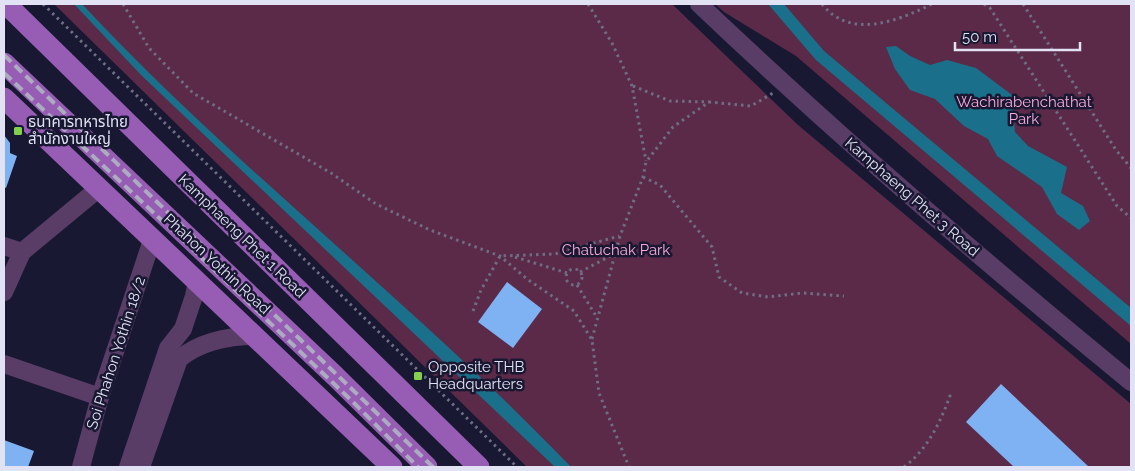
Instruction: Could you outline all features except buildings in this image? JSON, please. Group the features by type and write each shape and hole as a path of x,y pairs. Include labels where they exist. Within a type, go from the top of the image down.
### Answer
{"main road":[{"name":"Kamphaeng Phet 1 Road","path":"6,4 479,467"},
{"name":"Phahon Yothin Road","path":"4,63 335,376 427,467"},
{"path":"4,88 53,109"},
{"name":"Phahon Yothin Road","path":"4,98 392,467"}],"street":[{"name":"Kamphaeng Phet 3 Road","path":"699,4 785,86 1042,309 1131,382"},
{"path":"4,292 22,252 98,189"},
{"name":"Soi Phahon Yothin 18/2","path":"81,467 100,397 152,240"},
{"path":"4,246 22,252"},
{"path":"196,282 194,296 183,329 182,339 188,347 197,347 235,336 255,336"},
{"path":"128,467 168,348 183,329"},
{"path":"141,467 179,359 197,347"},
{"path":"4,364 100,397"}],"path":[{"path":"43,4 517,467"},
{"path":"123,4 149,48 193,93 331,173 376,204 430,230 500,256 555,254 620,236"},
{"path":"588,4 612,43 632,86 640,120 646,162 643,177 614,254 592,340 599,393 629,467"},
{"path":"822,4 828,11 848,24 878,25 932,4"},
{"path":"984,4 990,8 1117,206 1131,218"},
{"path":"1022,4 1116,150 1131,168"},
{"path":"632,86 670,101 751,106 785,86"},
{"path":"646,162 672,127 709,102"},
{"path":"643,177 660,185 712,247 719,277 742,293 768,297 803,293 844,296"},
{"path":"512,256 567,273 574,270 580,272 614,254"},
{"path":"473,311 481,290 500,256"},
{"path":"500,256 527,280 574,311 592,340"},
{"path":"577,285 582,278 580,272"},
{"path":"567,273 568,283 577,285 597,318"},
{"path":"904,467 929,440 942,420 951,393"},
{"path":"466,426 471,422"}],"green space":[{"name":"Chatuchak Park","path":"54,4 672,4 798,125 1131,404 1131,467 527,467"},
{"name":"Wachirabenchathat Park","path":"715,4 1131,4 1131,344 796,56 724,12"}],"water":[{"path":"74,4 82,4 201,123 451,349 571,467 555,467 141,75"},
{"path":"768,4 784,4 824,51 1131,308 1131,326 816,60"},
{"path":"896,46 910,56 930,65 947,60 976,68 1012,95 1015,132 1028,146 1067,167 1061,193 1083,206 1090,221 1079,230 1057,214 1042,187 997,156 988,139 964,126 935,99 910,90 895,69 886,47"}],"railway":[{"path":"4,55 433,467"},
{"path":"4,73 186,243 352,401 418,467"}],"place":[{"name":"ธนาคารทหารไทย สำนักงานใหญ่","path":"18,131"},
{"name":"Opposite THB Headquarters","path":"418,376"}]}
